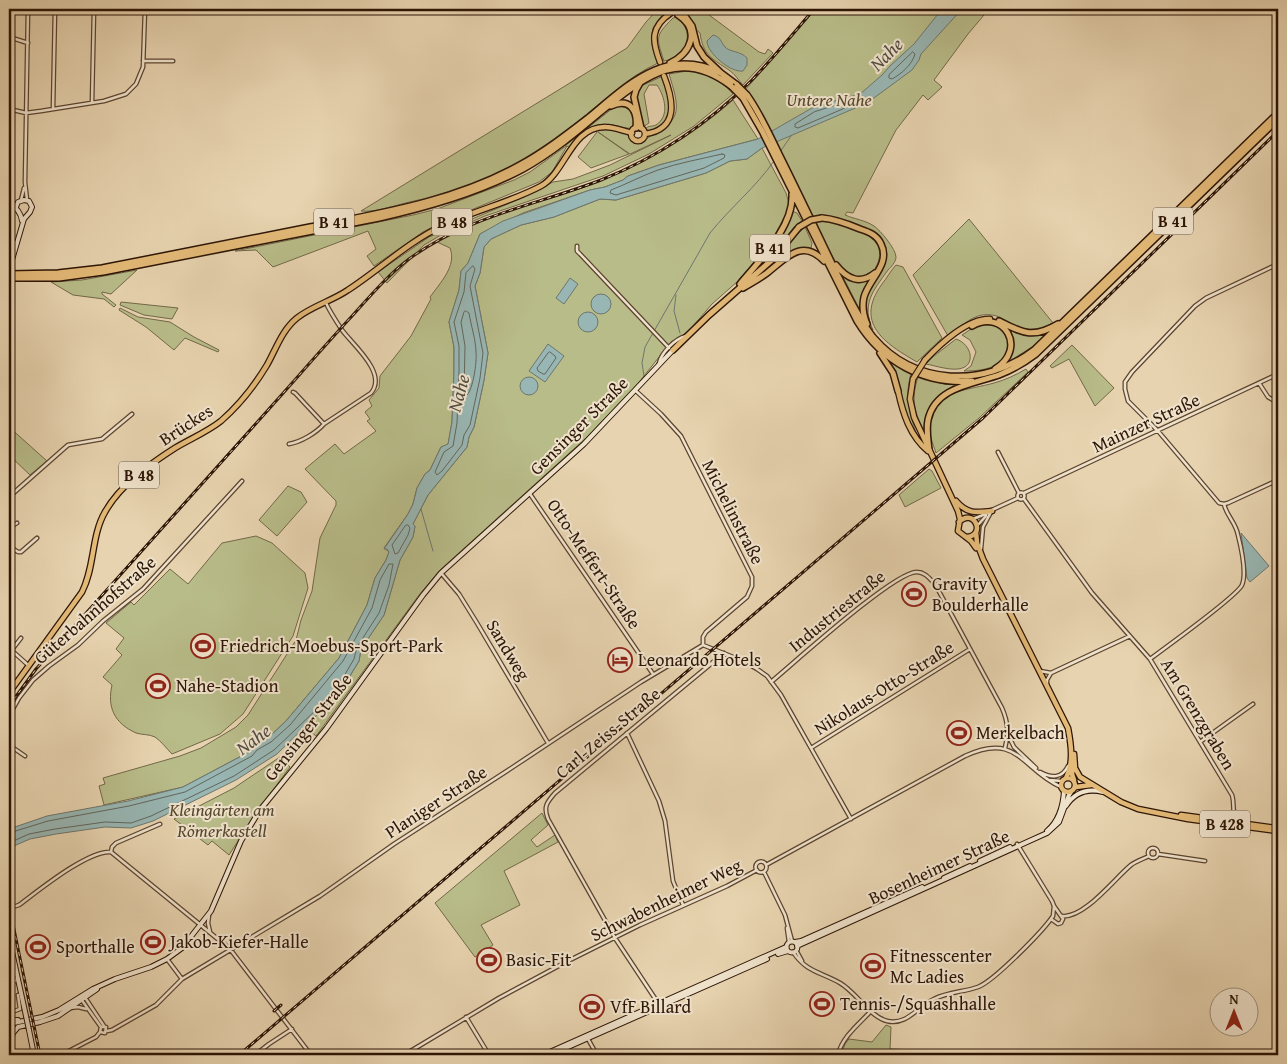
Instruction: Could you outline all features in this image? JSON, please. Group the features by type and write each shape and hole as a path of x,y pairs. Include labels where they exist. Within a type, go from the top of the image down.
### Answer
{"highway":[{"path":"665,66 682,56 690,42 689,29 681,12"},
{"path":"681,12 692,26 701,53 721,73"},
{"name":"B 41","path":"9,274 58,273 102,268 378,213 445,197 481,184 530,160 568,134 634,81 649,72 665,66 692,64 710,68 721,73 745,96 765,130 860,318 872,336 894,355 926,372 960,377 986,376 1000,366 1007,358 1011,346 1010,337 1003,327 994,322 984,322 972,326"},
{"name":"B 41","path":"9,278 59,278 103,272 379,218 434,204 484,187 525,168 565,140 644,79 666,70 690,68 711,73 734,85"},
{"path":"638,128 635,94 644,79"},
{"path":"604,110 620,103 629,105 636,115 638,128"},
{"name":"B 41","path":"929,451 928,421 931,410 944,395 1006,367 1028,354 1278,113"},
{"name":"B 41","path":"788,178 792,191 857,321 876,347 903,367 928,377 956,382 1013,369 1041,350 1278,119"},
{"name":"B 41","path":"730,296 773,244 791,210 792,191"},
{"name":"B 41","path":"730,296 773,259 799,227 811,220 832,219 868,231 875,236 883,250 884,259 880,267"},
{"name":"B 41","path":"730,296 798,251 814,252 828,265"},
{"path":"829,257 843,274 854,279 860,280 871,277 880,267"},
{"path":"872,336 864,316 863,300 867,288 880,267"},
{"path":"671,349 730,296"},
{"name":"B 41","path":"990,319 1021,332 1032,334 1046,331 1065,320"},
{"path":"876,347 893,373 898,392"}],"main road":[{"path":"660,62 654,44 654,35 660,23 670,11 681,12"},
{"path":"632,133 638,128 645,134 661,128 668,120 671,113 672,98 664,76"},
{"name":"Brückes","path":"9,693 84,588 101,520 112,501 154,463 222,420 260,375 288,327 298,317 326,303 362,281 439,227 542,185 556,173 574,144 590,131 605,127 632,133"},
{"name":"B 48","path":"632,133 633,138 637,141 643,140 645,134"},
{"name":"B 41","path":"929,451 911,408 910,391 917,370 932,353 970,323 981,319 990,319"},
{"name":"B 41","path":"932,353 972,326"},
{"path":"898,392 907,424 916,438 929,451 950,492 953,500 959,514 958,531 966,537 972,536 976,532 977,526 962,513 953,500"},
{"path":"950,492 960,506 967,511 976,513 992,511"},
{"path":"953,500 952,504 958,517 957,532 983,558"},
{"path":"959,522 962,519 970,518"},
{"name":"B 428","path":"976,532 977,543 983,558 1068,728 1076,771 1080,777 1121,802 1138,809 1278,830"},
{"name":"B 428","path":"966,537 974,544 983,558"},
{"name":"B 428","path":"1064,780 1070,768 1072,754"},
{"name":"B 428","path":"1072,754 1074,781 1093,785"},
{"path":"1076,787 1074,781 1064,780 1062,789 1071,792 1076,787 1093,785"},
{"name":"B 428","path":"1172,815 1188,815 1278,830"}],"street":[{"path":"9,268 26,215 32,207 27,200 25,182 28,9"},
{"path":"53,109 55,9"},
{"path":"92,103 94,9"},
{"path":"9,109 26,113 92,103 126,94 139,79 143,60 145,9"},
{"path":"9,37 28,44"},
{"path":"143,60 173,61"},
{"path":"16,208 23,196 25,182"},
{"path":"9,202 27,200"},
{"path":"9,202 20,214 21,229"},
{"path":"20,214 26,215"},
{"path":"577,246 577,251 671,349"},
{"path":"1278,264 1206,298 1195,306 1128,376 1124,389 1128,401 1158,431 1217,501 1224,504 1278,480"},
{"path":"289,444 296,443 320,428 371,392 376,383 366,356 343,331 326,303"},
{"name":"Gensinger Straße","path":"10,1043 13,1033 21,1026 49,1019 70,1008 101,986 115,979 151,967 167,959 182,948 195,934 211,911 240,841 260,810 326,730 413,609 442,573 477,539 530,494 584,444 659,366 671,349"},
{"name":"Mainzer Straße","path":"1019,493 1024,493 1278,374"},
{"path":"1259,383 1268,397 1278,403"},
{"name":"Michelinstraße","path":"636,391 681,436 752,577 752,586 747,597 706,632 703,637 703,645"},
{"path":"293,392 324,424"},
{"path":"9,497 68,444 102,439 132,414"},
{"path":"998,452 1019,493 1018,498"},
{"name":"Güterbahnhofstraße","path":"9,716 19,698 33,680 78,645 103,621 143,589 242,481"},
{"path":"970,518 985,514 1018,498 1024,499 1024,493"},
{"name":"Otto-Meffert-Straße","path":"530,494 653,674"},
{"name":"Am Grenzgraben","path":"1024,499 1092,593 1150,659 1232,795 1234,802 1233,811 1236,819 1241,823"},
{"path":"1150,659 1242,586 1244,574 1238,535 1235,524 1225,510 1224,504"},
{"path":"977,526 992,511"},
{"path":"983,558 981,546 982,532 985,519 992,511"},
{"path":"9,528 16,523"},
{"path":"9,546 19,552 26,549 37,538"},
{"name":"Industriestraße","path":"771,682 876,595 908,573 918,571 927,575 935,584 1002,708 1010,741 1038,772"},
{"name":"Sandweg","path":"442,573 459,594 548,743"},
{"path":"1040,671 1051,673 1130,636"},
{"path":"21,638 10,650 28,664"},
{"path":"703,645 757,669 771,682 851,819"},
{"name":"Planiger Straße","path":"61,1055 96,1037 100,1032 104,1033 112,1030 156,1005 182,979 333,887 394,844 653,674 703,645"},
{"name":"Nikolaus-Otto-Straße","path":"811,748 970,649"},
{"name":"Carl-Zeiss-Straße","path":"614,938 546,814 546,803 555,793 724,653"},
{"path":"1048,686 1047,680 1051,673"},
{"path":"1200,742 1253,704"},
{"name":"Industriestraße","path":"1005,748 1008,732"},
{"path":"627,733 659,801 665,821 673,881 683,905"},
{"path":"9,745 25,756"},
{"path":"1005,748 1025,759 1045,779 1062,789"},
{"name":"Schwabenheimer Weg","path":"766,865 969,754 984,749 1005,748"},
{"path":"1038,772 1048,776 1059,776 1067,769 1072,754"},
{"path":"1038,772 1051,780 1064,780"},
{"name":"Bosenheimer Straße","path":"543,1055 588,1038 1048,831 1061,812 1062,789"},
{"path":"1064,810 1072,797 1083,792 1095,791 1109,794"},
{"name":"Bosenheimer Straße","path":"1017,845 1051,831 1059,822 1071,792"},
{"path":"1222,820 1230,817 1233,811"},
{"path":"111,852 112,847 116,843 160,824"},
{"path":"1017,845 1063,919 1058,924 1051,919"},
{"path":"1149,856 1148,850 1152,848 1156,849 1158,854"},
{"path":"16,906 81,862 95,855 111,852 230,949 311,1055"},
{"path":"1062,916 1073,914 1089,905 1134,863 1149,856 1154,858 1158,854"},
{"path":"1158,854 1205,861"},
{"path":"764,872 757,870 756,867 759,863 762,862 766,865 764,872 781,906 797,958 817,974 843,984 883,1020 897,1022 905,1019 942,995 977,988 986,984 1051,919 1054,906"},
{"name":"Schwabenheimer Weg","path":"404,1055 499,998 614,938 727,886 757,870"},
{"path":"211,911 208,923 211,933"},
{"path":"191,917 196,926 195,934"},
{"path":"614,938 660,1006"},
{"path":"9,940 34,1055"},
{"path":"220,956 225,950 224,944"},
{"path":"167,959 182,979"},
{"path":"9,972 15,980"},
{"path":"9,1013 18,1011 20,1008 18,995"},
{"path":"83,998 88,1010 107,1031"},
{"path":"83,998 102,1026"},
{"name":"Gensinger Straße","path":"9,1024 27,1018 42,1017 83,998"},
{"name":"Bosenheimer Straße","path":"550,1055 660,1006"},
{"path":"70,1008 78,1007 88,1010"},
{"path":"838,1055 848,1036 871,1011"},
{"path":"466,1017 490,1055"},
{"path":"9,1020 27,1018"},
{"path":"100,1032 99,1029 102,1026"},
{"path":"255,1055 292,1029"},
{"path":"9,1037 14,1055"},
{"path":"588,1038 596,1055"},
{"path":"30,1055 32,1043"},
{"path":"564,1048 567,1055"},
{"path":"9,1051 10,1055"}],"green space":[{"path":"658,9 668,9 655,26 652,36 652,47 658,63 636,75 577,122 539,149 500,171 460,188 387,208 361,211 627,48"},
{"path":"685,9 701,9 759,52 765,54 768,49 773,53 743,85 731,72 709,56 703,47 700,33 690,22"},
{"name":"Untere Nahe","path":"816,9 989,9 934,80 942,87 928,100 923,95 896,130 853,213 847,212 845,215 874,226 887,240 896,257 894,263 870,298 868,313 873,330 866,314 865,301 886,259 886,250 882,242 869,230 841,220 837,224 858,230 873,238 879,248 880,255 875,268 865,277 851,276 836,263 745,90"},
{"path":"677,17 683,23 686,30 686,44 678,55 664,61 659,42 660,33 673,18"},
{"path":"687,71 701,73 713,78 733,94 694,126 649,154 603,176 485,216 441,235 424,245 387,283 378,272 429,237 522,198 553,182 573,179 610,165 671,135 630,154 598,132 629,154 591,168 578,157 596,131 622,132 639,143 668,125 676,112 675,95 669,74"},
{"path":"663,76 669,101 668,117 658,128 648,131 645,129 656,125 665,112 662,95 657,85 649,85 644,94 649,123 643,127 636,97 641,86"},
{"path":"733,100 758,139 659,165 628,176 605,187 590,190 523,213 480,234 468,263 461,271 459,290 449,322 454,347 454,371 452,422 448,445 441,447 430,470 425,474 417,488 408,514 384,548 389,552 386,560 375,578 367,605 339,658 286,721 249,752 183,787 104,805 99,786 105,784 103,778 180,756 201,748 236,727 248,715 296,640 312,591 320,538 336,505 336,501 305,469 335,444 344,454 376,431 367,421 370,419 365,412 372,406 369,400 379,388 380,376 411,336 431,299 430,297 443,280 449,268 452,255 450,248 437,242 472,224 587,186 646,160 700,127"},
{"path":"621,105 625,106 633,114 634,125 632,128 600,125 588,130 569,147 567,146 552,172 539,182 442,222 423,232 374,266 367,256 376,249 368,231 273,267 256,250 235,251 437,209 514,180 530,172 613,108"},
{"path":"762,148 786,193 789,203 788,210 772,240 738,281 712,304 687,333 671,342 636,386 586,438 440,570 419,595 316,736 305,727 348,679 359,661 361,649 384,615 400,560 413,537 415,526 413,524 428,495 467,447 474,427 488,353 475,286 480,273 484,247 491,239 521,225 554,217 600,199 616,200 706,173 730,161 747,159"},
{"path":"792,211 797,213 802,221 794,227 771,257 746,278 773,248"},
{"path":"969,219 1053,323 1040,328 1021,328 1000,317 982,315 969,321 948,336 913,275"},
{"path":"805,227 812,243 811,249 802,249 790,253 760,276 746,284"},
{"path":"896,265 903,267 942,338 917,362 884,339 872,321 871,310 874,298"},
{"path":"137,270 111,294 102,292 116,305 114,307 104,299 73,295 51,282 82,280"},
{"path":"842,275 853,281 873,277 861,312"},
{"path":"121,302 178,308 172,319 144,315 120,305"},
{"path":"120,308 138,317 170,322 219,350 218,352 185,338 174,350 146,327 119,310"},
{"path":"984,325 996,326 1005,333 1008,343 1006,354 999,363 987,369 964,371 971,366 976,352 970,340 962,335 974,327"},
{"path":"1010,330 1029,336 1048,333 1032,347 1008,362 1014,346"},
{"path":"956,339 969,350 970,360 968,364 954,369 926,364 934,356"},
{"path":"1072,345 1114,388 1095,406 1069,359 1052,368 1050,366"},
{"path":"886,359 911,374 908,399 918,438 911,427"},
{"path":"1026,369 1028,372 979,418 936,453 929,423 932,412 937,404 954,393 998,382"},
{"path":"918,377 945,384 962,384 946,391 934,401 927,414 924,431 918,417 914,398"},
{"path":"9,427 47,461 30,475 9,455"},
{"path":"929,469 941,488 905,507 899,495"},
{"path":"288,486 301,492 307,502 277,536 259,520"},
{"name":"Friedrich-Moebus-Sport-Park","path":"256,536 272,543 305,573 308,588 293,636 243,714 220,734 172,754 155,737 136,733 128,729 114,714 111,700 112,685 103,677 122,655 116,649 124,638 106,623 131,602 134,605 170,569 188,584 222,543"},
{"name":"Kleingärten am Römerkastell","path":"280,757 290,767 256,813 229,855 212,841 208,845 174,819 234,788"},
{"path":"542,813 548,825 531,840 537,847 555,835 558,842 504,871 520,905 481,925 493,945 475,957 435,903"},
{"path":"886,1025 891,1027 890,1049 918,1050 924,1055 841,1055 849,1039 872,1042"}],"water":[{"name":"Nahe","path":"942,9 962,9 921,54 912,70 867,103 762,148 747,159 730,161 706,173 616,200 600,199 554,217 521,225 491,239 484,247 480,273 475,286 488,353 474,427 467,447 428,495 413,524 415,526 413,537 400,560 384,615 361,649 359,661 348,679 322,710 277,754 236,780 153,821 131,828 105,827 56,834 30,839 9,848 9,829 47,816 128,801 183,787 249,752 286,721 339,658 367,605 375,578 386,560 389,552 387,549 384,549 408,514 417,488 425,474 430,470 441,447 448,444 452,422 454,371 454,347 449,322 459,290 461,271 468,263 480,234 503,221 590,190 605,187 628,176 659,165 758,139 812,108 859,95 914,44"},
{"path":"713,35 719,38 727,49 742,54 747,58 747,65 743,71 726,66 715,56 707,41"},
{"path":"570,278 578,284 564,304 556,298"},
{"path":"601,294 608,297 611,304 608,311 601,314 594,311 591,304 594,297"},
{"path":"588,312 595,315 598,322 595,329 588,332 581,329 578,322 581,315"},
{"path":"548,344 564,356 545,382 529,371"},
{"path":"529,377 535,380 538,386 535,392 529,395 523,392 520,386 523,380"},
{"path":"1241,533 1269,566 1250,582 1247,578"}],"waterway":[{"path":"780,152 791,136"},
{"path":"644,376 642,363 645,347 710,233 774,161"},
{"path":"676,295 674,311 680,333"},
{"path":"421,509 433,551"}],"railway":[{"path":"9,706 36,669 334,336 401,265 454,232 502,213 601,180 643,161 682,138 736,96 768,63 814,9"},
{"path":"239,1055 983,418 1278,131"},
{"path":"9,905 40,1055"},
{"path":"274,1011 281,1005"}],"place":[{"name":"Gravity Boulderhalle","path":"914,594"},
{"name":"Friedrich-Moebus-Sport-Park","path":"203,646"},
{"name":"Leonardo Hotels","path":"620,660"},
{"name":"Nahe-Stadion","path":"158,686"},
{"name":"Merkelbach","path":"959,733"},
{"name":"Jakob-Kiefer-Halle","path":"153,942"},
{"name":"Sporthalle","path":"38,947"},
{"name":"Basic-Fit","path":"489,960"},
{"name":"Fitnesscenter Mc Ladies","path":"873,966"},
{"name":"Tennis-/Squashhalle","path":"822,1004"},
{"name":"VfF Billard","path":"592,1007"}]}
